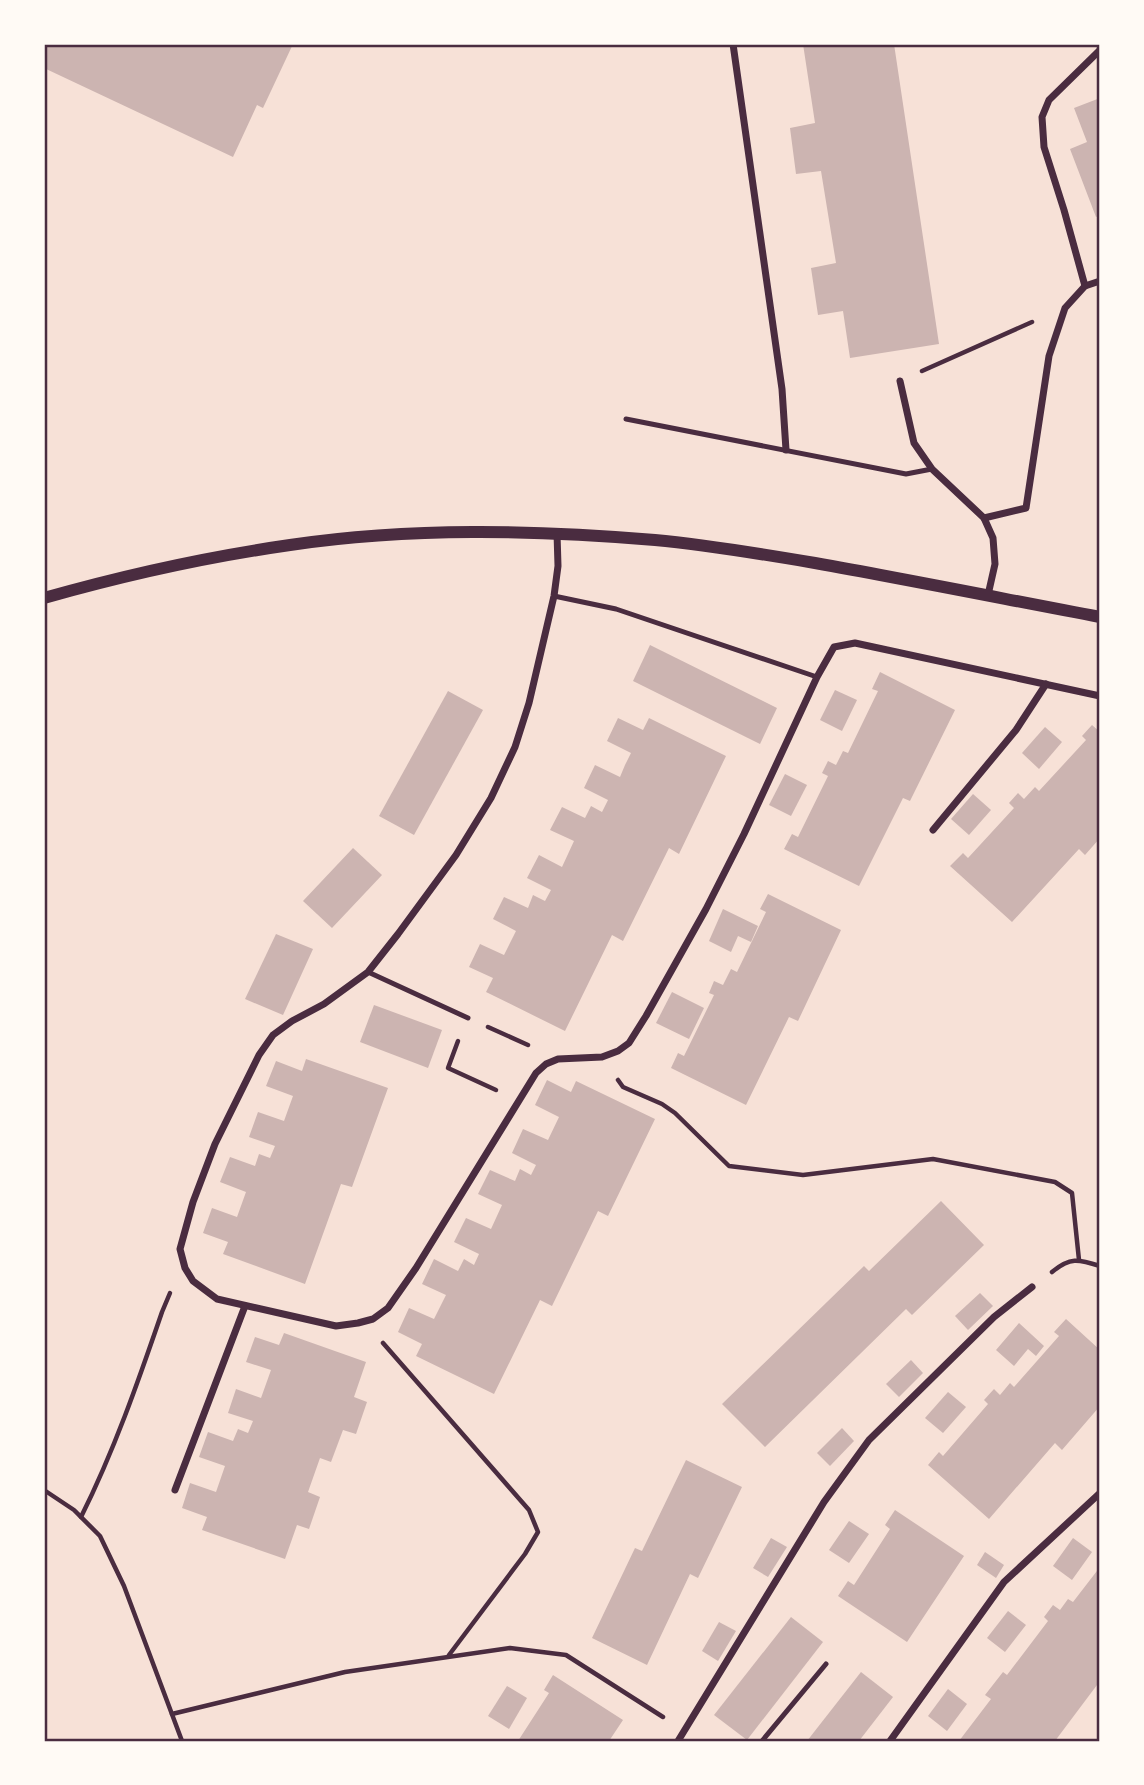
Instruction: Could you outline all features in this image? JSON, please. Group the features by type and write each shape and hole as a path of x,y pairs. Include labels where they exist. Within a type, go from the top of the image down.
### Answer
{"street":[{"path":"733,44 782,389 786,450"},
{"path":"1085,286 1044,147 1042,117 1049,100 1100,50"},
{"path":"984,518 1026,508 1049,356 1065,308 1085,286 1100,281"},
{"path":"900,381 914,443 932,469 984,518 993,538 995,564 988,595"},
{"path":"44,598 120,577 213,557 293,544 448,533 557,533 658,540 742,551 1100,617"},
{"path":"557,533 558,566 554,596 529,702 515,747 491,798 456,855 368,972 324,1004 272,1035 259,1055 215,1144 193,1202 180,1249 192,1281 217,1299 336,1326 373,1319 388,1308 416,1268 536,1073 546,1064 558,1059 602,1057 629,1043 706,909 817,677 834,647 855,643 1100,696"},
{"path":"933,830 1016,730 1046,684"},
{"path":"678,1741 824,1502 869,1440 994,1317 1032,1287"},
{"path":"175,1490 245,1306"},
{"path":"890,1741 1004,1582 1100,1493"}],"lane":[{"path":"626,419 906,474 932,469"},
{"path":"554,596 616,609 817,677"},
{"path":"368,972 468,1018"},
{"path":"762,1741 827,1664"}],"path":[{"path":"900,381 1065,308"},
{"path":"519,1100 447,1068 468,1018 558,1059"},
{"path":"602,1057 623,1087 662,1104 675,1113 729,1166 803,1175 933,1159 1055,1182 1072,1193 1079,1259"},
{"path":"1032,1287 1064,1262 1079,1259 1100,1266"},
{"path":"81,1517 117,1440 162,1312 175,1282 185,1268"},
{"path":"364,1322 529,1510 538,1532 449,1656"},
{"path":"44,1490 74,1510 100,1536 124,1586 182,1741"},
{"path":"172,1714 345,1672 510,1648 566,1655 684,1731"}],"building":[{"path":"44,44 293,44 263,108 257,105 233,157 44,68"},
{"path":"803,44 894,44 939,344 850,358 843,311 818,315 811,268 836,263 821,171 796,174 790,128 815,123"},
{"path":"1100,98 1100,215 1096,217 1070,149 1087,142 1074,108"},
{"path":"650,645 777,708 760,744 633,681"},
{"path":"880,672 955,710 910,801 903,798 859,886 784,849 792,834 798,837 828,776 822,773 828,761 836,765 843,751 848,753 878,691 872,689"},
{"path":"835,690 857,700 842,731 820,720"},
{"path":"448,691 483,710 414,835 379,816"},
{"path":"618,718 643,730 649,718 726,756 679,854 669,848 623,941 612,935 565,1031 486,992 493,978 469,967 480,944 504,955 516,931 493,919 504,897 528,908 533,895 545,901 551,890 527,878 539,855 562,867 574,841 550,830 562,807 585,818 591,806 602,812 608,800 584,788 595,765 620,777 631,753 607,741"},
{"path":"1092,725 1100,732 1100,838 1085,855 1079,849 1012,922 950,866 963,853 968,858 1014,808 1009,803 1018,793 1024,799 1035,787 1039,791 1086,740 1082,736"},
{"path":"1045,727 1062,742 1039,769 1022,753"},
{"path":"785,774 807,785 791,816 769,805"},
{"path":"973,794 991,810 969,835 951,819"},
{"path":"353,848 382,875 332,928 303,901"},
{"path":"768,894 841,930 798,1021 789,1017 746,1105 671,1068 678,1053 684,1056 714,995 709,993 714,981 723,985 731,969 737,972 766,912 760,909"},
{"path":"723,909 758,926 751,942 738,936 731,952 709,941"},
{"path":"276,934 313,949 283,1015 245,999"},
{"path":"672,992 704,1008 689,1039 656,1023"},
{"path":"374,1005 442,1030 428,1068 360,1042"},
{"path":"306,1059 388,1088 352,1187 341,1184 305,1284 223,1254 228,1242 203,1233 212,1208 237,1217 246,1192 220,1182 230,1157 255,1166 259,1154 270,1158 275,1146 249,1137 258,1112 284,1121 293,1096 266,1086 276,1061 302,1071"},
{"path":"547,1080 571,1092 576,1081 655,1119 608,1216 598,1211 552,1306 540,1300 494,1394 416,1356 422,1344 398,1332 409,1308 434,1319 446,1295 422,1284 434,1259 458,1271 464,1259 474,1265 479,1254 454,1242 466,1218 491,1229 502,1205 478,1194 490,1170 515,1181 520,1169 531,1175 536,1165 512,1153 523,1129 548,1140 559,1117 535,1105"},
{"path":"941,1201 984,1245 912,1315 906,1309 765,1447 722,1404 864,1266 869,1271"},
{"path":"980,1293 993,1306 968,1330 955,1316"},
{"path":"1066,1319 1100,1350 1100,1406 1062,1450 1055,1443 989,1519 928,1465 939,1452 943,1456 988,1404 984,1400 994,1389 1000,1395 1010,1383 1014,1387 1059,1336 1054,1332"},
{"path":"1019,1323 1044,1346 1036,1356 1028,1349 1014,1366 996,1350"},
{"path":"284,1333 366,1362 354,1397 367,1402 356,1434 343,1430 331,1462 320,1458 308,1492 320,1497 309,1529 297,1525 285,1559 202,1530 207,1517 182,1508 190,1483 216,1492 225,1466 199,1457 208,1432 233,1441 238,1429 248,1433 253,1421 228,1413 236,1389 261,1398 271,1370 246,1362 255,1337 279,1345"},
{"path":"911,1360 923,1373 899,1397 886,1384"},
{"path":"948,1392 966,1407 943,1433 925,1418"},
{"path":"842,1428 854,1441 830,1466 817,1453"},
{"path":"686,1460 742,1487 698,1578 690,1574 647,1665 592,1638 635,1548 642,1551"},
{"path":"895,1510 964,1556 907,1642 838,1596 848,1581 854,1585 890,1529 885,1525"},
{"path":"849,1521 869,1534 849,1563 829,1550"},
{"path":"771,1538 787,1547 768,1577 753,1568"},
{"path":"1073,1538 1092,1552 1072,1580 1053,1566"},
{"path":"985,1552 1004,1565 996,1578 977,1565"},
{"path":"1100,1567 1100,1681 1055,1741 959,1741 991,1699 985,1695 1003,1672 1007,1675 1048,1621 1044,1617 1053,1605 1060,1610 1068,1599 1073,1602"},
{"path":"1008,1611 1026,1625 1005,1652 987,1638"},
{"path":"791,1617 823,1642 747,1740 714,1715"},
{"path":"719,1622 736,1631 718,1661 702,1651"},
{"path":"861,1672 893,1697 859,1741 807,1741"},
{"path":"553,1675 623,1720 609,1741 518,1741 549,1693 544,1690"},
{"path":"507,1686 527,1698 509,1729 488,1716"},
{"path":"948,1689 967,1704 947,1731 928,1716"}]}
